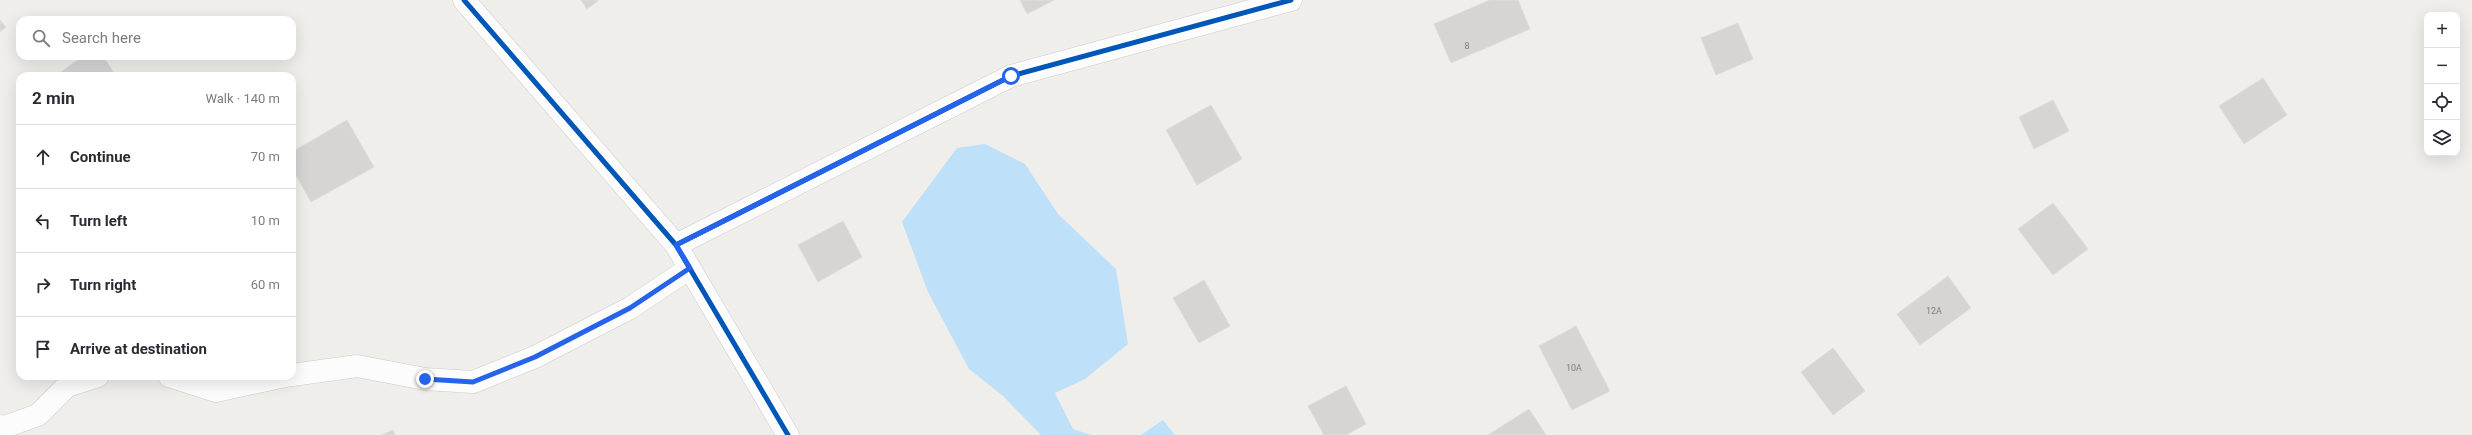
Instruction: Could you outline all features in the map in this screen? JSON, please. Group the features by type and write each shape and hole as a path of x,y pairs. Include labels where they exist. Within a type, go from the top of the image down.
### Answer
{"street":[{"path":"464,0 676,245 788,435"},
{"path":"676,245 1011,76 1291,0"},
{"path":"296,374 357,366 425,379 473,382 535,357 630,308 690,268"},
{"path":"0,426 4,428 38,415 67,386 86,380"},
{"path":"182,380 216,391 267,380"}],"water":[{"path":"985,144 1025,164 1058,214 1116,269 1128,344 1085,379 1055,393 1073,429 1091,435 1041,435 1003,396 969,369 928,292 902,222 957,148"},
{"path":"1163,420 1175,435 1141,435"}],"building":[{"path":"581,0 599,0 587,9"},
{"path":"1020,0 1054,0 1027,14"},
{"path":"1490,0 1518,0 1530,29 1451,63 1434,24"},
{"path":"0,20 6,27 0,32"},
{"path":"1738,23 1753,59 1716,75 1701,38"},
{"path":"78,60 106,60 113,72 61,72"},
{"path":"2263,78 2287,115 2244,144 2219,106"},
{"path":"2053,100 2069,131 2034,149 2019,117"},
{"path":"1211,105 1242,159 1197,185 1166,130"},
{"path":"347,120 374,167 311,202 296,175 296,150"},
{"path":"2053,203 2088,249 2053,275 2018,229"},
{"path":"843,221 862,257 818,282 798,245"},
{"path":"1948,276 1971,308 1920,345 1897,314"},
{"path":"1204,280 1230,326 1199,343 1173,298"},
{"path":"1576,326 1610,391 1572,410 1539,346"},
{"path":"1833,348 1865,391 1833,415 1801,372"},
{"path":"1346,386 1366,424 1346,435 1324,435 1308,406"},
{"path":"1529,409 1546,435 1488,435"},
{"path":"393,430 395,435 382,435"}],"cycle path":[{"path":"464,0 676,245 788,435"},
{"path":"676,245 1011,76 1291,0"}],"route":[{"path":"425,379 473,382 535,357 630,308 690,268 676,245 1011,76"}]}
